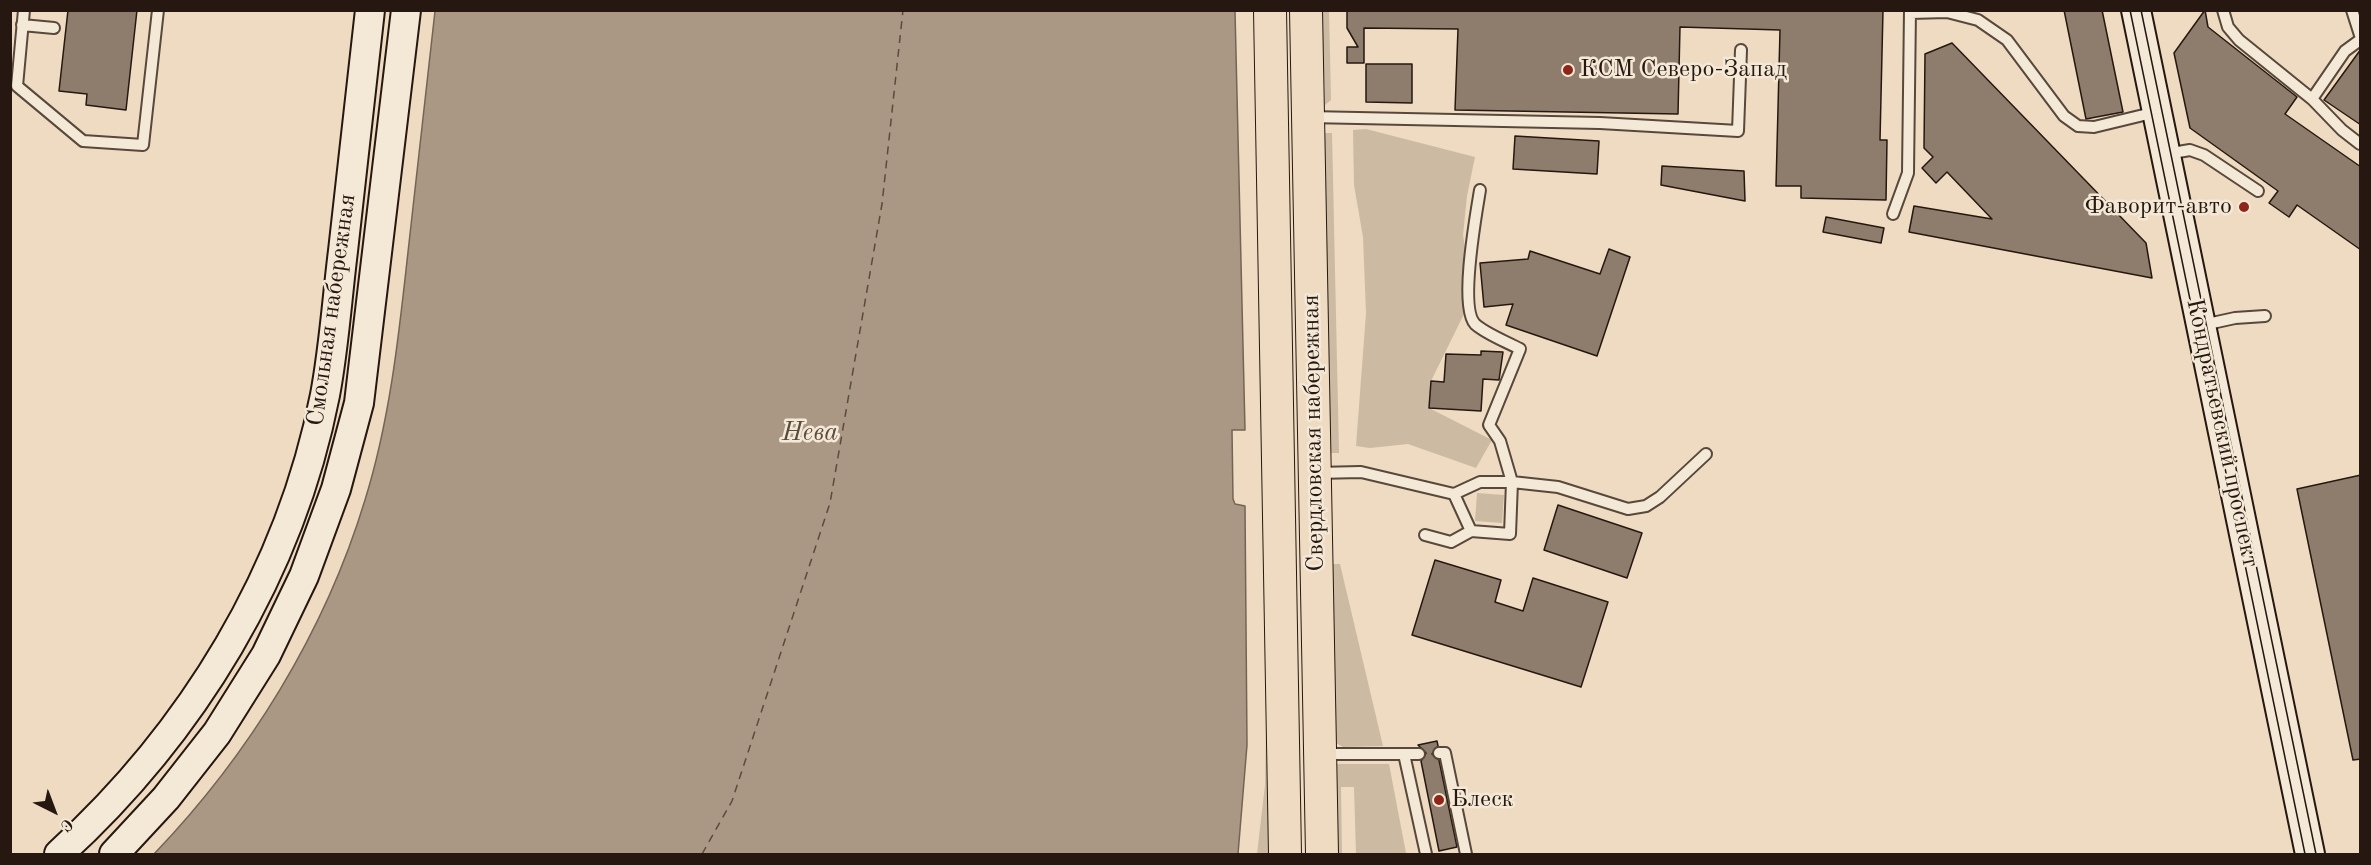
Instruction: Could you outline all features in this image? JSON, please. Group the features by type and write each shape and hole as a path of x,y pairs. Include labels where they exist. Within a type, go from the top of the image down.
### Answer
{"main road":[{"name":"Смольная набережная","path":"59,855 138,775 188,711 235,639 271,565 301,483 325,395 370,10"},
{"name":"Смольная набережная","path":"114,855 166,798 217,733 266,655 304,576 336,489 359,403 406,10"},
{"name":"Свердловская набережная","path":"1270,10 1286,855"},
{"name":"Свердловская набережная","path":"1306,10 1322,855"},
{"name":"Кондратьевский проспект","path":"2136,10 2310,855"}],"lane":[{"path":"24,10 17,86 83,141 143,145 158,10"},
{"path":"2223,10 2228,27 2239,40 2312,99 2342,130 2361,144"},
{"path":"2312,99 2345,51 2361,37 2352,10"},
{"path":"1893,214 1908,173 1910,12 1947,12 1978,20 2007,40 2064,116 2078,126 2094,127 2157,112"},
{"path":"22,25 54,28"},
{"path":"1309,117 1600,123 1737,131 1741,50"},
{"path":"2165,154 2190,150 2204,155 2258,191"},
{"path":"1425,536 1451,543 1471,531 1510,534 1512,482 1500,441 1489,425 1520,349 1476,324 1467,310 1472,242 1480,190"},
{"path":"2200,326 2235,318 2265,316"},
{"path":"1315,473 1361,472 1454,494 1480,482 1558,486 1628,509 1646,506 1660,497 1706,454"},
{"path":"1454,494 1471,531"},
{"path":"1439,753 1445,753 1466,855"},
{"path":"1319,754 1419,754"},
{"path":"1404,754 1426,855"}],"shaded area":[{"path":"1322,11 1329,11 1331,100 1325,105"},
{"path":"1366,129 1475,157 1467,196 1463,235 1467,262 1463,316 1431,381 1429,408 1492,440 1476,468 1408,444 1370,448 1356,446 1366,313 1363,237 1354,185 1353,130"},
{"path":"1323,133 1332,133 1339,453 1330,453"},
{"path":"1477,493 1504,495 1502,523 1475,521"},
{"path":"1328,564 1340,564 1383,746 1343,747 1334,742"},
{"path":"1276,729 1277,854 1257,854 1265,785 1266,730"},
{"path":"1331,764 1389,764 1406,853 1356,854 1354,787 1341,787 1342,854 1334,854"}],"water":[{"name":"Нева","path":"435,11 1235,11 1245,430 1232,430 1233,499 1235,504 1245,506 1247,745 1238,854 154,854 189,816 221,775 252,733 280,689 329,597 365,500 381,439 397,345"}],"building":[{"path":"68,10 137,10 126,110 86,105 87,94 59,91"},
{"name":"КСМ Северо-Запад","path":"1347,10 1883,10 1880,140 1887,140 1886,200 1801,198 1801,186 1776,186 1780,30 1680,27 1678,114 1455,110 1458,29 1364,28 1364,63 1347,63 1347,47 1358,47 1347,28"},
{"path":"2064,10 2102,10 2123,112 2086,119"},
{"path":"2205,10 2208,27 2297,97 2285,114 2361,167 2361,250 2297,205 2289,217 2269,203 2278,191 2190,128 2174,53"},
{"path":"1952,43 2146,243 2152,278 1909,232 1914,206 1992,219 1947,172 1936,183 1922,168 1933,157 1924,148 1925,54"},
{"path":"2361,49 2361,125 2324,100"},
{"path":"1366,64 1412,64 1412,103 1366,102"},
{"path":"1515,136 1599,141 1597,174 1513,169"},
{"path":"1662,166 1744,171 1745,201 1661,185"},
{"path":"1826,217 1884,228 1881,243 1823,232"},
{"path":"1609,249 1630,257 1597,356 1506,325 1513,304 1484,307 1480,263 1528,259 1530,251 1600,274"},
{"path":"1481,351 1503,352 1499,380 1483,379 1481,411 1429,408 1431,381 1444,382 1446,354 1481,355"},
{"path":"2361,475 2361,759 2353,760 2297,489"},
{"path":"1558,505 1642,533 1627,578 1544,550"},
{"path":"1435,560 1501,580 1495,602 1523,611 1533,578 1608,602 1581,687 1412,635"},
{"name":"Блеск","path":"1437,741 1438,746 1432,754 1439,760 1457,847 1439,851 1421,761 1426,753 1418,745"}],"ferry route":[{"path":"702,854 732,801 830,503 882,204 903,10"}],"tram line":[{"path":"2130,10 2305,854"},
{"path":"2141,10 2316,854"}],"place":[{"name":"КСМ Северо-Запад","path":"1568,70"},
{"name":"Фаворит-авто","path":"2244,207"},
{"name":"Блеск","path":"1439,800"}]}
